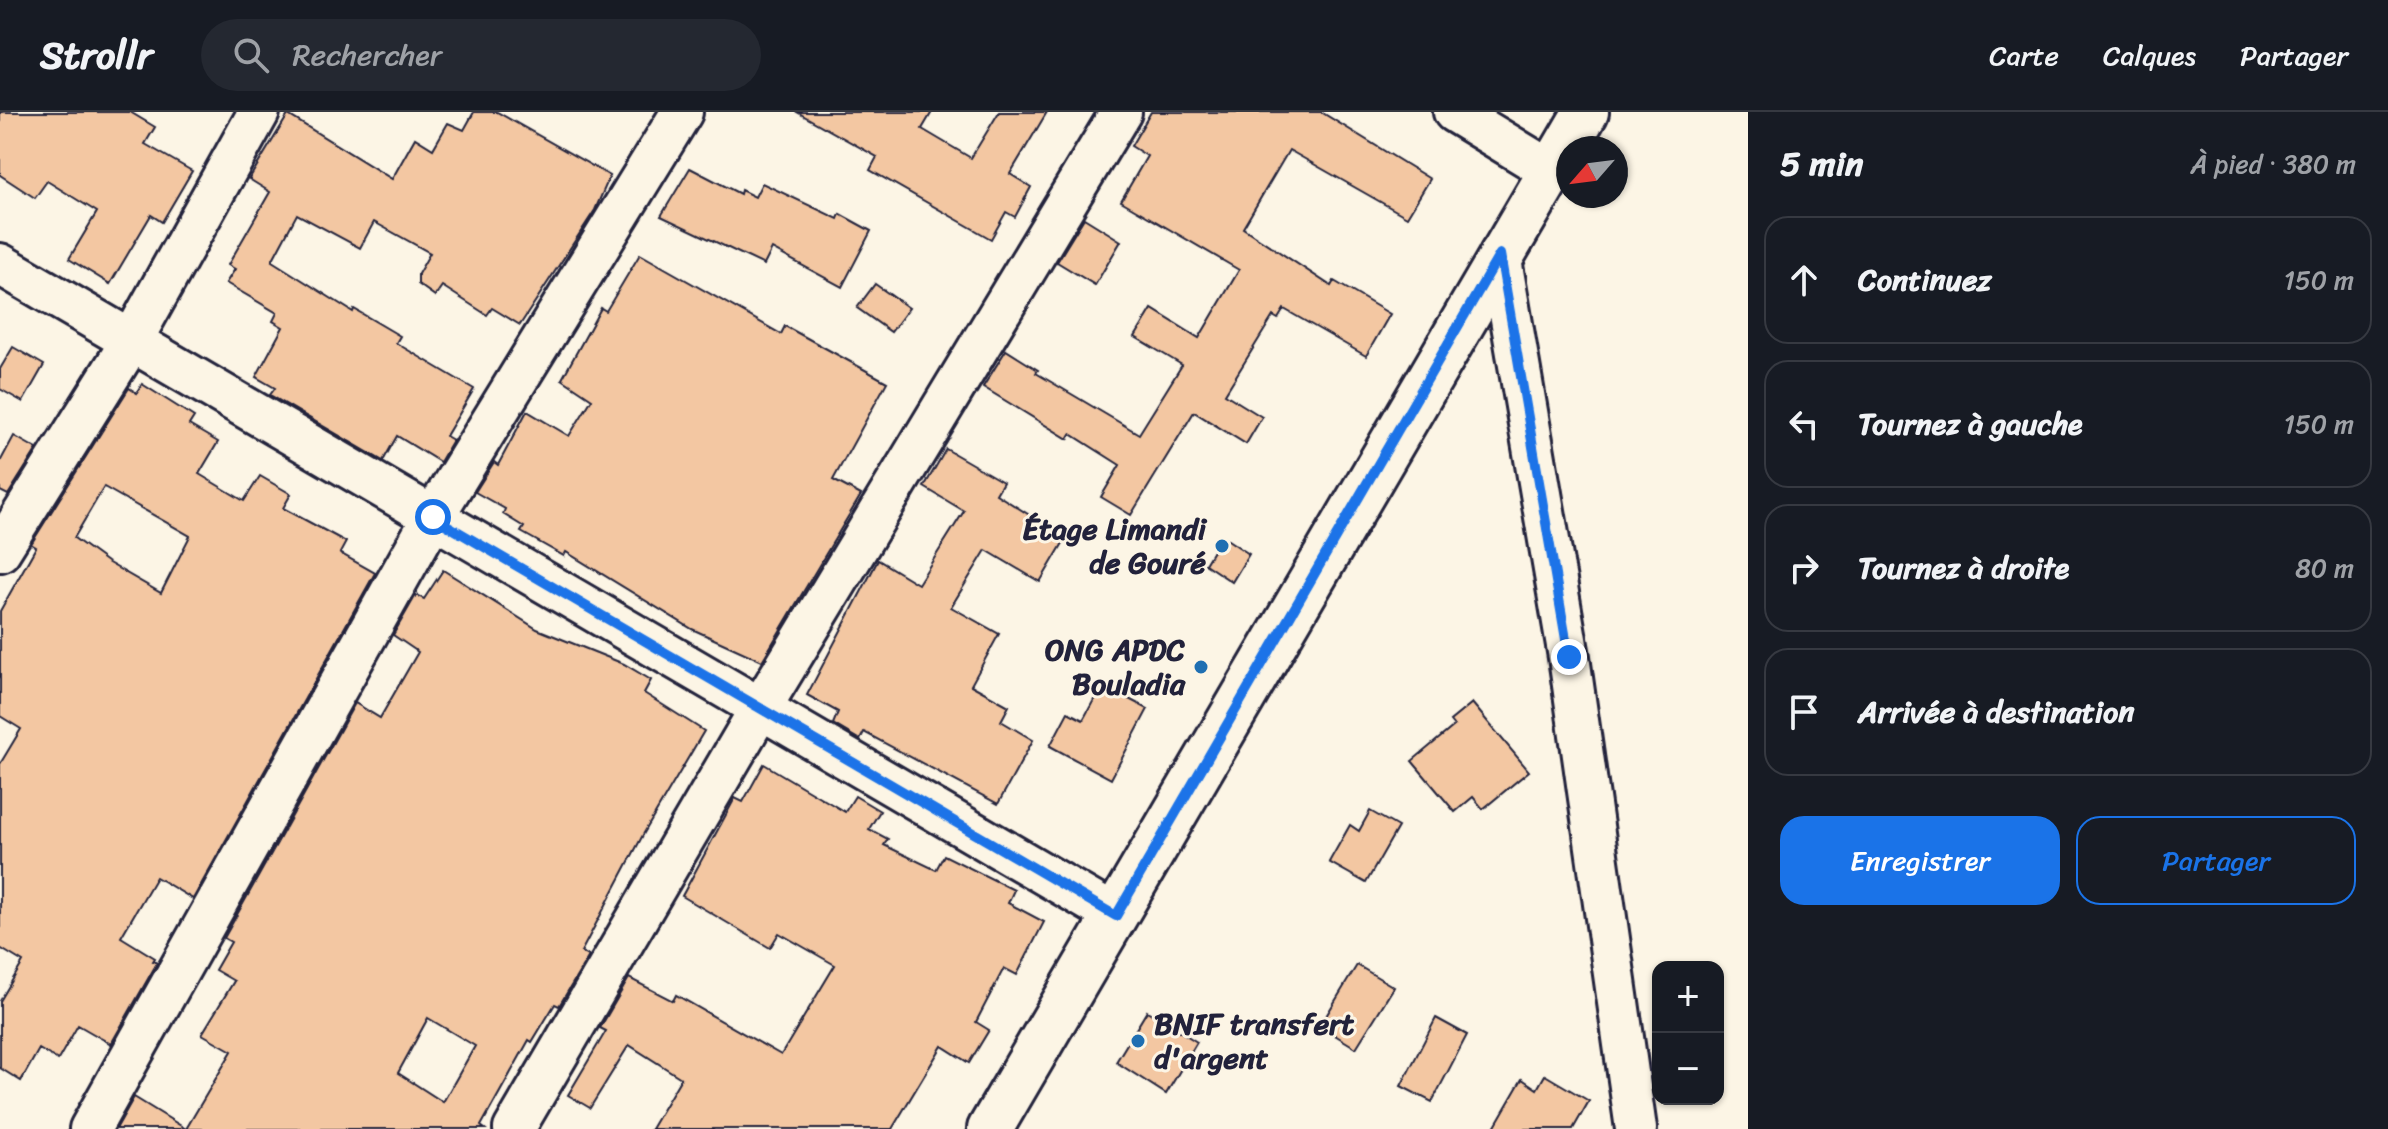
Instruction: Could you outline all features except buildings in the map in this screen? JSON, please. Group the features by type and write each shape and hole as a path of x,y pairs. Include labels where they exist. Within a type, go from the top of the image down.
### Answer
{"street":[{"path":"0,551 132,340 259,112"},
{"path":"90,1129 433,517 682,112"},
{"path":"514,1129 760,709 1121,112"},
{"path":"1454,112 1551,171"},
{"path":"990,1129 1500,254 1586,112"},
{"path":"1500,254 1569,657 1627,1119"},
{"path":"0,264 1116,916"}],"place":[{"name":"Étage Limandi de Gouré","path":"1222,546"},
{"name":"ONG APDC Bouladia","path":"1201,667"},
{"name":"BNIF transfert d'argent","path":"1138,1041"}],"route":[{"path":"433,517 1116,916 1500,254 1569,657"}]}
